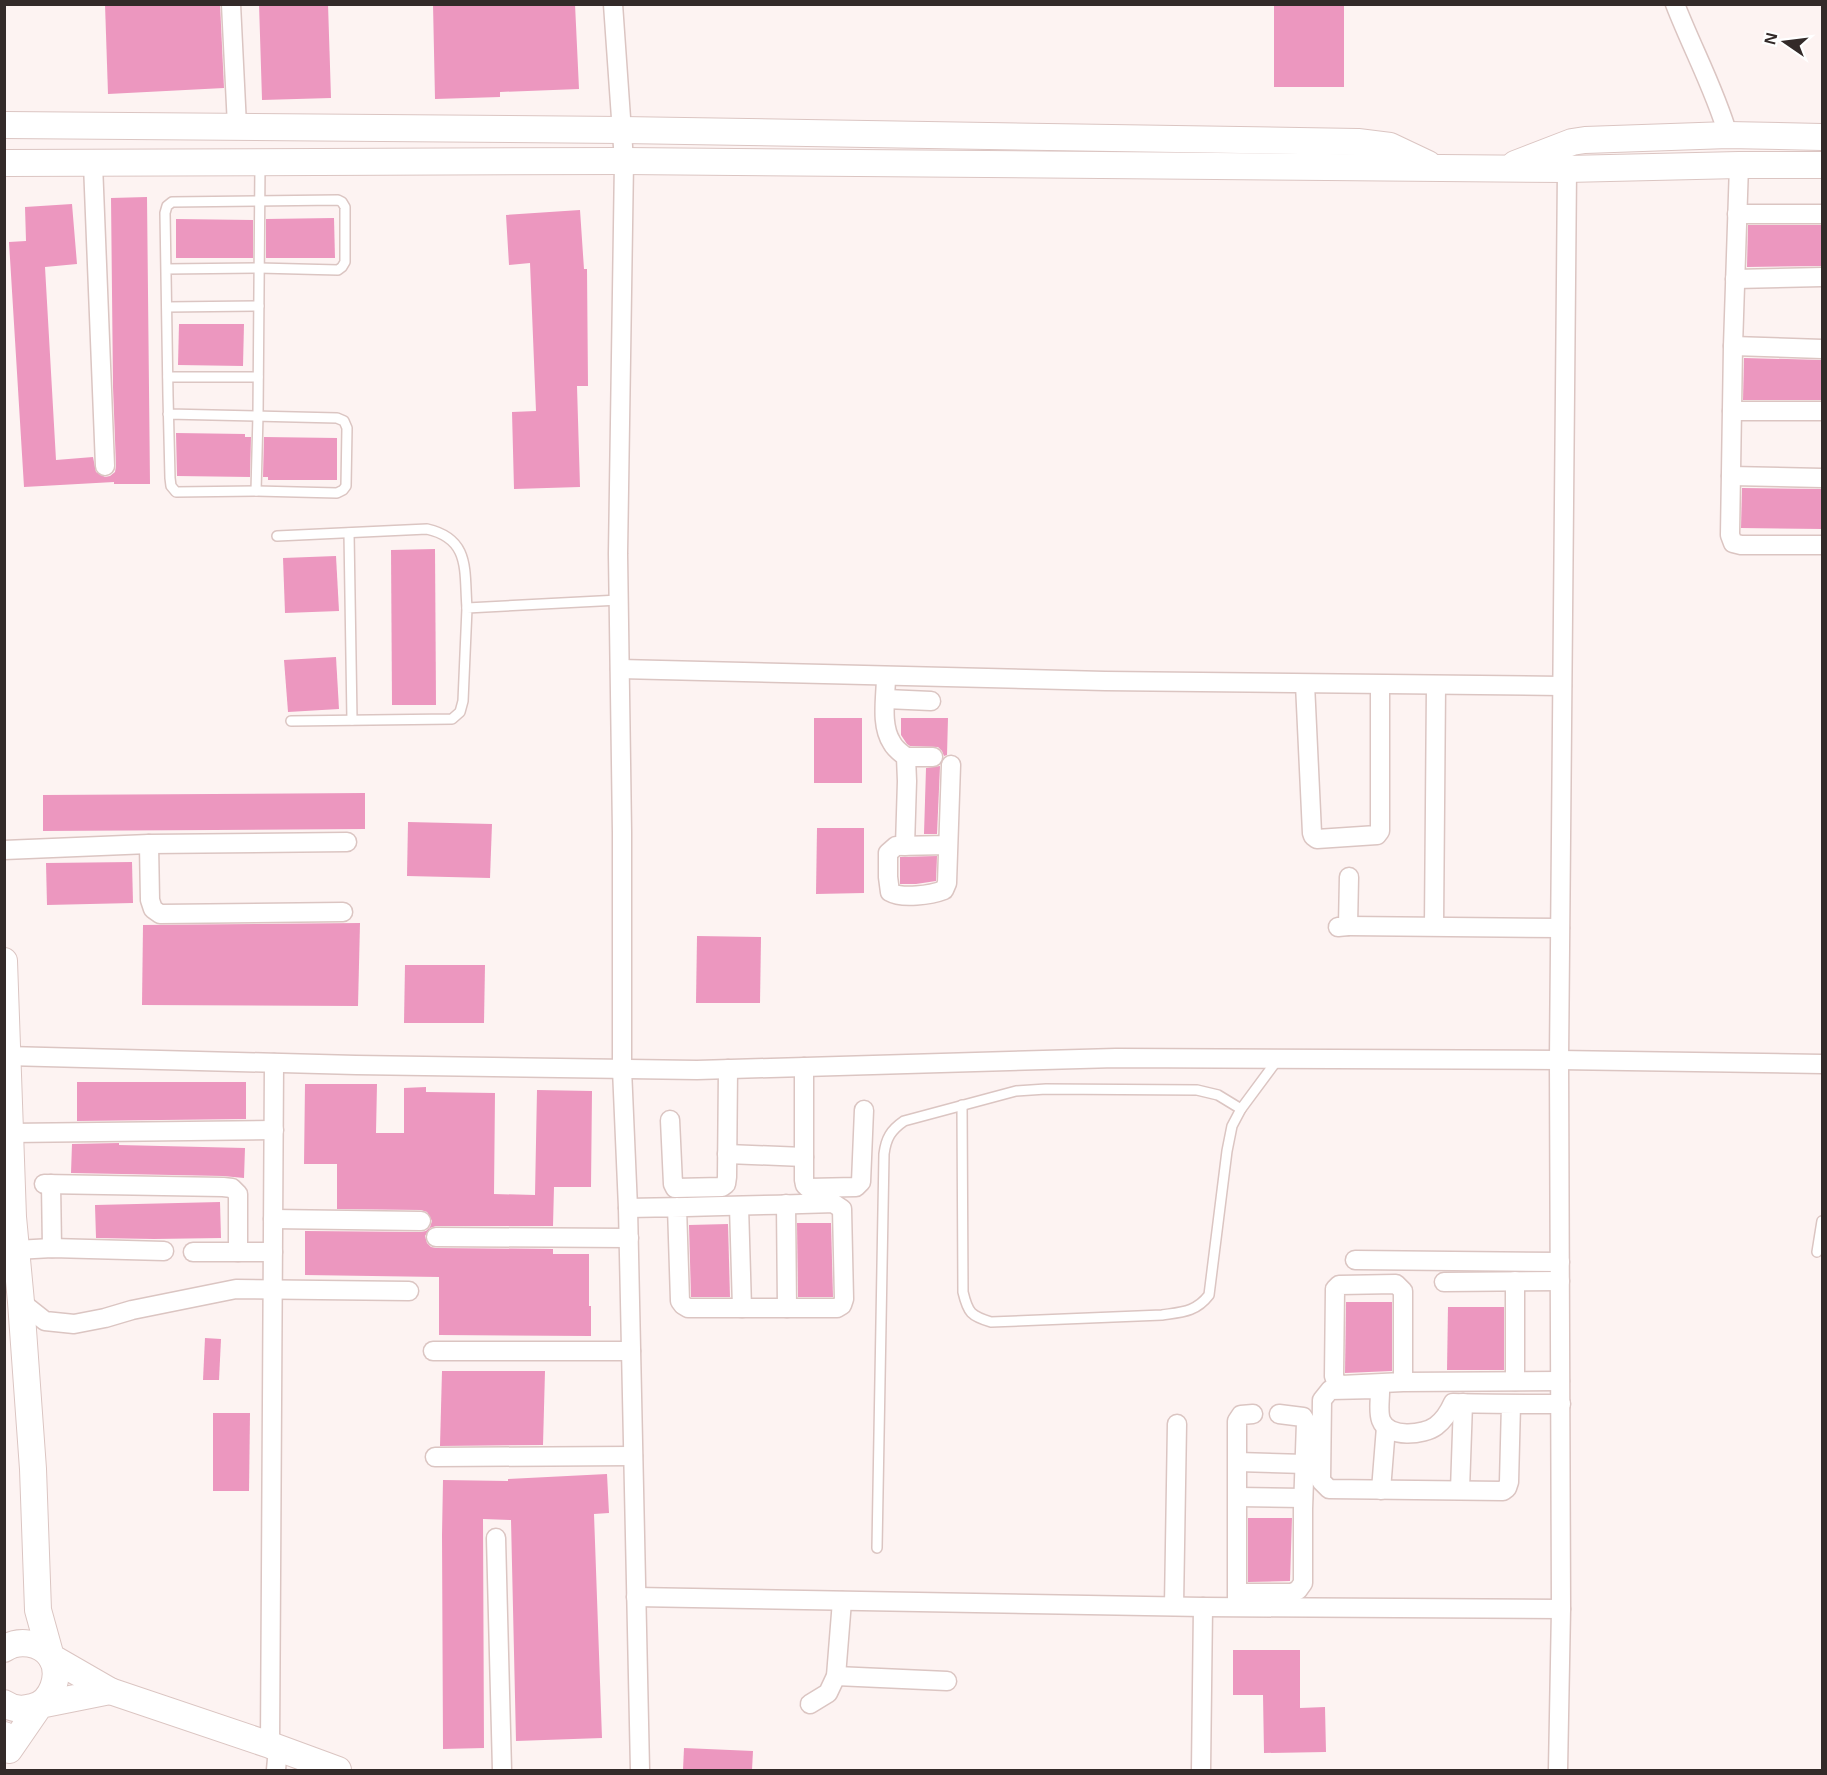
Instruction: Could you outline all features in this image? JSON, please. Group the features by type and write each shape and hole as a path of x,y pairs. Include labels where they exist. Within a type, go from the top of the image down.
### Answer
{"street":[{"path":"231,4 237,126"},
{"path":"614,4 624,161 618,554 622,832 621,1069 629,1238 640,1770"},
{"path":"1675,4 1721,108 1728,135"},
{"path":"4,124 622,130 1358,142 1390,146 1435,168"},
{"path":"1504,168 1572,142 1728,135 1822,137"},
{"path":"4,163 624,161 1567,169 1822,165"},
{"path":"93,164 105,466"},
{"path":"1739,165 1730,535 1733,543 1741,545 1822,545"},
{"path":"1558,1770 1561,1609 1559,1060 1567,169"},
{"path":"1737,214 1822,214"},
{"path":"1735,279 1822,277"},
{"path":"1733,346 1822,349"},
{"path":"1732,411 1822,411"},
{"path":"1731,476 1822,478"},
{"path":"620,669 1105,681 1562,686"},
{"path":"886,676 885,724 893,746 906,757 933,757"},
{"path":"1305,684 1312,832 1317,839 1377,835 1380,831 1380,685"},
{"path":"1434,926 1436,686"},
{"path":"886,699 931,701"},
{"path":"905,846 908,781 906,757"},
{"path":"948,845 896,846 888,853 890,892 896,895 933,894 944,890 947,883 951,765"},
{"path":"4,850 149,844 347,842"},
{"path":"149,844 150,900 153,909 160,914 343,912"},
{"path":"1348,878 1343,927 1560,928"},
{"path":"4,961 7,1128 33,1469 38,1610 56,1679 53,1689 8,1752"},
{"path":"7,1056 621,1069 728,1069 1116,1058 1822,1064"},
{"path":"274,1063 274,1754"},
{"path":"804,1067 804,1180 808,1188 856,1187 859,1185 864,1110"},
{"path":"670,1120 675,1188 722,1187 726,1184 728,1069"},
{"path":"7,1128 274,1131"},
{"path":"727,1154 804,1157"},
{"path":"52,1248 47,1184 223,1187 232,1188 238,1194 238,1252"},
{"path":"628,1208 833,1203 842,1209 844,1299 842,1305 837,1308 688,1308 680,1301 677,1207"},
{"path":"786,1204 787,1308"},
{"path":"740,1206 742,1308"},
{"path":"273,1219 421,1221"},
{"path":"436,1238 629,1238"},
{"path":"16,1250 52,1248 164,1251"},
{"path":"193,1252 273,1252"},
{"path":"1355,1260 1560,1262"},
{"path":"1515,1281 1515,1381"},
{"path":"1444,1282 1560,1281"},
{"path":"1403,1382 1403,1291 1396,1284 1339,1285 1335,1289 1334,1376 1336,1382 1341,1385 1403,1382 1560,1381"},
{"path":"21,1302 45,1321 74,1324 236,1289 409,1291"},
{"path":"433,1351 631,1351"},
{"path":"1510,1404 1509,1482 1508,1488 1503,1491 1329,1489 1321,1481 1322,1400 1330,1390 1376,1389 1380,1392 1380,1418 1386,1427 1400,1432 1428,1430 1444,1419 1453,1403 1560,1404"},
{"path":"1460,1490 1463,1403"},
{"path":"1237,1600 1237,1421 1241,1415 1253,1414"},
{"path":"636,1597 1203,1607 1292,1593 1298,1590 1303,1583 1306,1422 1303,1417 1279,1414"},
{"path":"1174,1606 1177,1424"},
{"path":"1381,1490 1386,1427"},
{"path":"435,1457 633,1456"},
{"path":"1238,1462 1305,1464"},
{"path":"1238,1497 1304,1498"},
{"path":"496,1538 502,1770"},
{"path":"1237,1600 1561,1609"},
{"path":"810,1704 828,1693 836,1676 842,1601"},
{"path":"1201,1770 1203,1607"},
{"path":"8,1646 38,1610"},
{"path":"8,1646 33,1644 110,1691 274,1754 338,1770"},
{"path":"836,1676 947,1680"},
{"path":"4,1703 19,1708 110,1691"}],"lane":[{"path":"256,491 260,163"},
{"path":"166,269 338,270 345,262 345,207 342,202 338,200 172,202 167,206 165,213 168,414 171,486 176,492 337,493 346,486 347,428 344,421 337,418 168,414"},
{"path":"167,307 259,306"},
{"path":"168,377 258,377"},
{"path":"277,536 427,529 448,538 463,554 466,608 463,701 460,712 452,719 291,721"},
{"path":"349,533 352,720"},
{"path":"466,608 619,600"},
{"path":"962,1105 963,1292 966,1307 976,1318 991,1322 1162,1315 1184,1312 1201,1305 1209,1295 1232,1126 1241,1109 1278,1059"},
{"path":"877,1548 884,1166 886,1140 894,1128 904,1121 1016,1091 1197,1090 1218,1095 1241,1109"},
{"path":"1817,1252 1822,1221"}],"building":[{"path":"105,4 220,4 224,88 108,94"},
{"path":"259,4 328,4 331,98 262,100"},
{"path":"433,4 575,4 579,89 500,92 500,97 435,99"},
{"path":"1274,4 1344,4 1344,87 1274,87"},
{"path":"147,197 150,484 114,484 114,482 24,487 9,242 26,241 25,207 72,204 77,264 45,267 56,460 93,457 96,472 105,477 110,476 115,472 116,466 111,198"},
{"path":"580,210 584,269 587,269 588,386 577,386 580,487 514,489 512,412 536,411 530,263 509,265 506,215"},
{"path":"334,218 335,258 266,258 266,219"},
{"path":"176,219 253,220 253,258 176,258"},
{"path":"1748,225 1822,225 1822,266 1747,267"},
{"path":"179,324 244,324 243,366 178,365"},
{"path":"1744,358 1822,360 1822,400 1743,400"},
{"path":"176,433 245,434 245,437 251,437 250,477 177,476"},
{"path":"264,437 337,438 337,480 268,480 268,477 263,477"},
{"path":"1742,488 1822,489 1822,529 1741,528"},
{"path":"435,549 436,705 392,705 391,550"},
{"path":"336,556 339,611 285,613 283,558"},
{"path":"336,657 339,709 288,712 284,660"},
{"path":"814,718 862,718 862,783 814,783"},
{"path":"901,718 948,718 947,755 944,756 938,747 907,744 901,735"},
{"path":"940,766 937,834 924,834 926,768"},
{"path":"365,793 365,829 43,831 43,795"},
{"path":"408,822 492,824 490,878 407,876"},
{"path":"817,828 864,828 864,893 816,894"},
{"path":"937,856 936,881 900,884 900,857"},
{"path":"132,862 133,903 47,905 46,863"},
{"path":"360,923 358,1006 142,1005 143,925"},
{"path":"697,936 761,937 760,1003 696,1003"},
{"path":"405,965 485,965 484,1023 404,1023"},
{"path":"77,1082 246,1082 246,1119 77,1121"},
{"path":"305,1084 377,1084 376,1133 404,1133 404,1088 426,1087 426,1092 495,1093 494,1194 535,1195 537,1090 592,1091 591,1187 554,1187 553,1226 436,1226 430,1228 425,1236 427,1243 436,1248 553,1249 553,1254 589,1254 591,1336 439,1335 439,1277 305,1275 305,1231 421,1232 430,1227 432,1221 427,1212 421,1210 337,1209 337,1164 304,1164"},
{"path":"119,1143 119,1145 245,1148 244,1178 71,1173 72,1144"},
{"path":"220,1202 221,1238 96,1238 95,1205"},
{"path":"797,1223 831,1223 833,1297 798,1297"},
{"path":"728,1224 730,1297 691,1297 689,1225"},
{"path":"1346,1302 1392,1302 1392,1371 1345,1373"},
{"path":"1448,1307 1504,1307 1504,1370 1447,1370"},
{"path":"205,1338 221,1339 219,1380 203,1380"},
{"path":"442,1371 545,1371 543,1445 440,1446"},
{"path":"213,1413 250,1413 249,1491 213,1491"},
{"path":"607,1474 609,1513 594,1514 602,1738 516,1741 511,1520 483,1519 484,1748 443,1749 443,1480 508,1481 508,1479"},
{"path":"1248,1518 1292,1518 1290,1581 1248,1582"},
{"path":"1233,1650 1300,1650 1300,1708 1325,1707 1326,1752 1264,1753 1263,1695 1233,1695"},
{"path":"684,1748 753,1751 752,1770 683,1770"}]}
